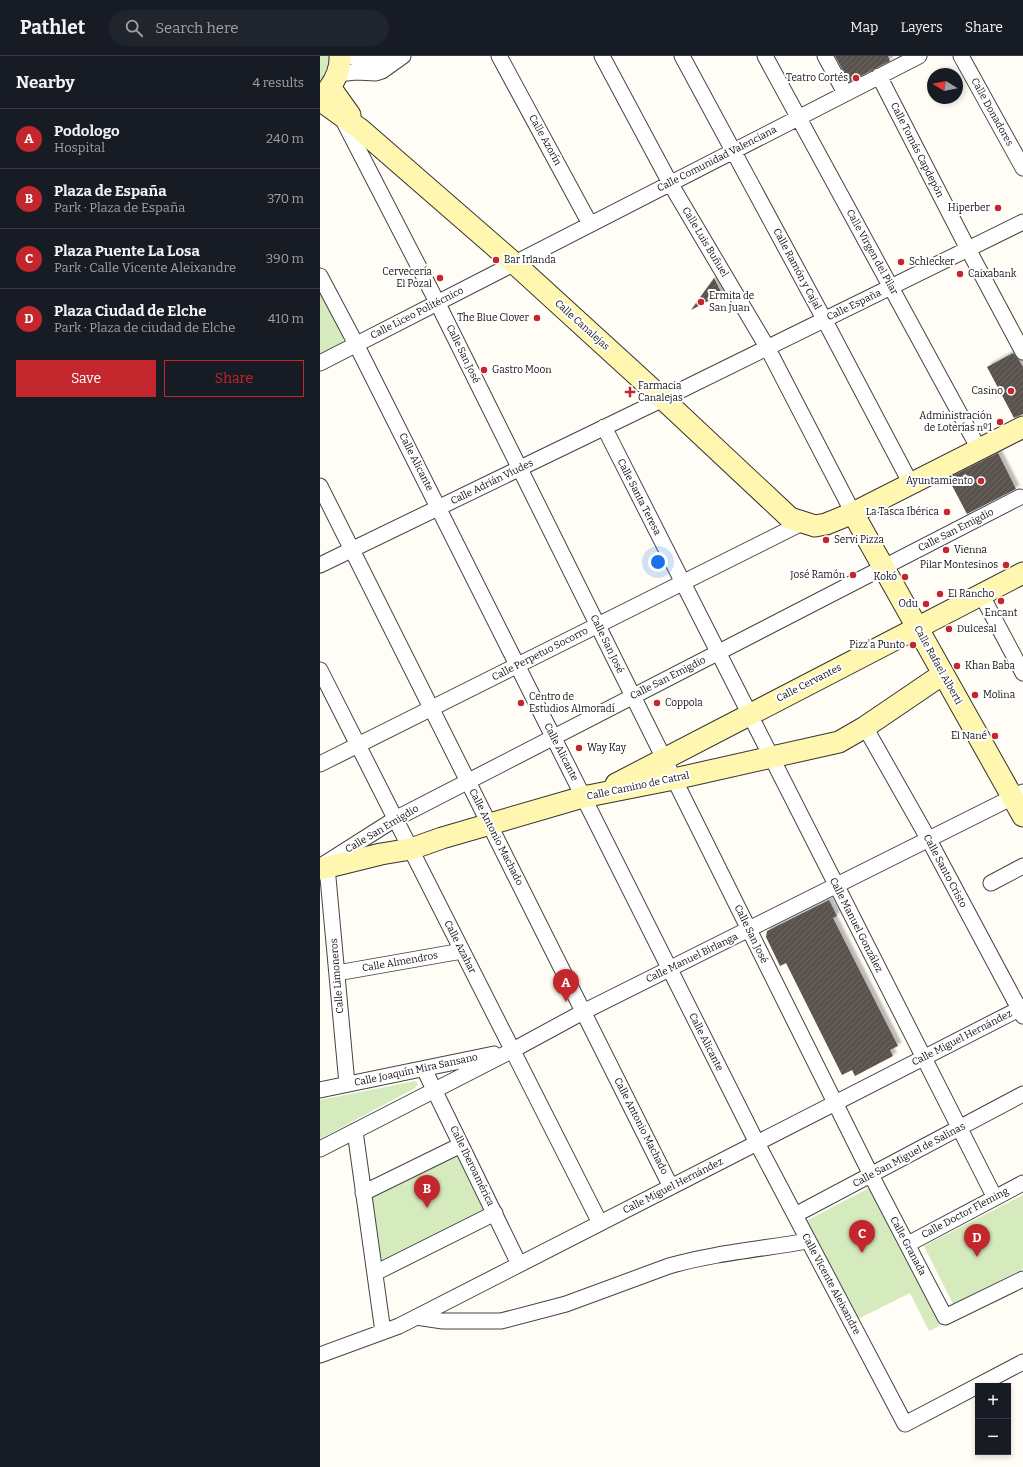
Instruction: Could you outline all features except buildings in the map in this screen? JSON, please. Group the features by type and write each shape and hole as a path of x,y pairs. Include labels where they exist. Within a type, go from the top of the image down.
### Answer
{"main road":[{"name":"Calle Canalejas","path":"329,83 340,115 360,129 514,263 663,398 790,518 802,523"},
{"name":"Calle Canalejas","path":"329,83 360,129"},
{"path":"802,523 815,526 826,524 853,513 1023,427"},
{"name":"Calle Rafael Alberti","path":"853,513 942,674 1018,795 1023,816"},
{"name":"Calle Cervantes","path":"589,796 664,759 1023,573"},
{"name":"Calle Camino de Catral","path":"322,868 381,854 411,849 489,824 589,796 674,779 839,742 865,727 942,674"}],"street":[{"path":"351,56 362,62 373,63 402,56"},
{"path":"329,83 356,72 376,73 382,71 402,56"},
{"name":"Calle Azorín","path":"499,56 590,224"},
{"name":"Calle Luis Buñuel","path":"602,56 670,183 767,347 853,513"},
{"name":"Calle Ramón y Cajal","path":"682,56 911,484"},
{"name":"Calle Virgen del Pilar","path":"765,56 979,449"},
{"path":"825,56 845,94"},
{"name":"Calle Comunidad Valenciana","path":"514,263 798,119 879,76 896,61 919,56"},
{"name":"Calle Donadores","path":"961,56 1023,168"},
{"name":"Calle Tomás Capdepón","path":"879,76 1023,352"},
{"name":"Calle San José","path":"340,115 437,302 871,1175"},
{"name":"Calle España","path":"663,398 1023,222"},
{"name":"Calle Liceo Politécnico","path":"320,363 514,263"},
{"name":"Calle Alicante","path":"320,276 356,344 554,738 589,796 669,969 756,1143"},
{"name":"Calle Adrián Viudes","path":"320,565 663,398"},
{"name":"Calle Santa Teresa","path":"604,427 718,653"},
{"name":"Calle Antonio Machado","path":"320,486 671,1187"},
{"name":"Calle San Emigdio","path":"322,868 395,819 1020,497"},
{"name":"Calle Perpetuo Socorro","path":"320,764 802,523"},
{"path":"981,594 1023,673"},
{"name":"Calle Manuel González","path":"718,653 995,1198"},
{"name":"Calle Azahar","path":"320,670 600,1223"},
{"name":"Calle Santo Cristo","path":"865,727 929,840 1022,1011"},
{"name":"Calle Manuel Birlanga","path":"320,1149 513,1050 583,1012 1018,795"},
{"path":"991,883 1023,866"},
{"name":"Calle Limoneros","path":"322,868 337,973 347,1084"},
{"name":"Calle Almendros","path":"337,973 462,951"},
{"name":"Calle Miguel Hernández","path":"320,1355 399,1326 924,1058 1022,1011"},
{"name":"Calle Joaquín Mira Sansano","path":"320,1090 513,1050"},
{"name":"Calle Iberoamérica","path":"424,1068 519,1264"},
{"name":"Calle San Miguel de Salinas","path":"795,1216 1023,1094"},
{"path":"354,1131 383,1332"},
{"name":"Calle Vicente Aleixandre","path":"756,1143 905,1424 1023,1362"},
{"path":"363,1193 461,1145"},
{"name":"Calle Granada","path":"871,1175 945,1317 1023,1279"},
{"name":"Calle Doctor Fleming","path":"908,1244 1023,1183"},
{"path":"374,1273 495,1213"},
{"path":"416,1317 443,1321 501,1321 566,1304 683,1262 735,1252 808,1241"}],"green space":[{"path":"320,56 329,56 329,63 320,82"},
{"path":"320,290 344,336 342,344 320,355"},
{"path":"415,1081 418,1084 415,1088 320,1139 320,1100"},
{"path":"453,1154 459,1155 486,1205 483,1211 382,1264 376,1262 370,1195"},
{"path":"869,1188 940,1326 929,1331 910,1293 854,1321 806,1221"},
{"path":"1023,1195 1023,1269 953,1304 924,1246"}],"place":[{"name":"Teatro Cortés","path":"856,78"},
{"name":"Hiperber","path":"998,208"},
{"name":"Bar Irlanda","path":"496,260"},
{"name":"Schlecker","path":"901,262"},
{"name":"Caixabank","path":"960,274"},
{"name":"Cervecería El Pozal","path":"440,278"},
{"name":"Ermita de San Juan","path":"701,302"},
{"name":"The Blue Clover","path":"537,318"},
{"name":"Gastro Moon","path":"484,370"},
{"name":"Casino","path":"1011,391"},
{"name":"Farmacia Canalejas","path":"630,392"},
{"name":"Administración de Loterías nº1","path":"1000,422"},
{"name":"Ayuntamiento","path":"981,481"},
{"name":"La Tasca Ibérica","path":"947,512"},
{"name":"Servi Pizza","path":"826,540"},
{"name":"Vienna","path":"946,550"},
{"name":"Pilar Montesinos","path":"1006,565"},
{"name":"José Ramón","path":"853,575"},
{"name":"Kokó","path":"905,577"},
{"name":"El Rancho","path":"940,594"},
{"name":"Encant","path":"1001,601"},
{"name":"Odu","path":"926,604"},
{"name":"Dulcesal","path":"949,629"},
{"name":"Pizz'a Punto","path":"913,645"},
{"name":"Khan Baba","path":"957,666"},
{"name":"Molina","path":"975,695"},
{"name":"Centro de Estudios Almoradí","path":"521,703"},
{"name":"Coppola","path":"657,703"},
{"name":"El Nané","path":"995,736"},
{"name":"Way Kay","path":"579,748"},
{"name":"Podologo","path":"566,1002"},
{"name":"Plaza de España","path":"427,1208"},
{"name":"Plaza Puente La Losa","path":"862,1253"},
{"name":"Plaza Ciudad de Elche","path":"977,1257"}]}
